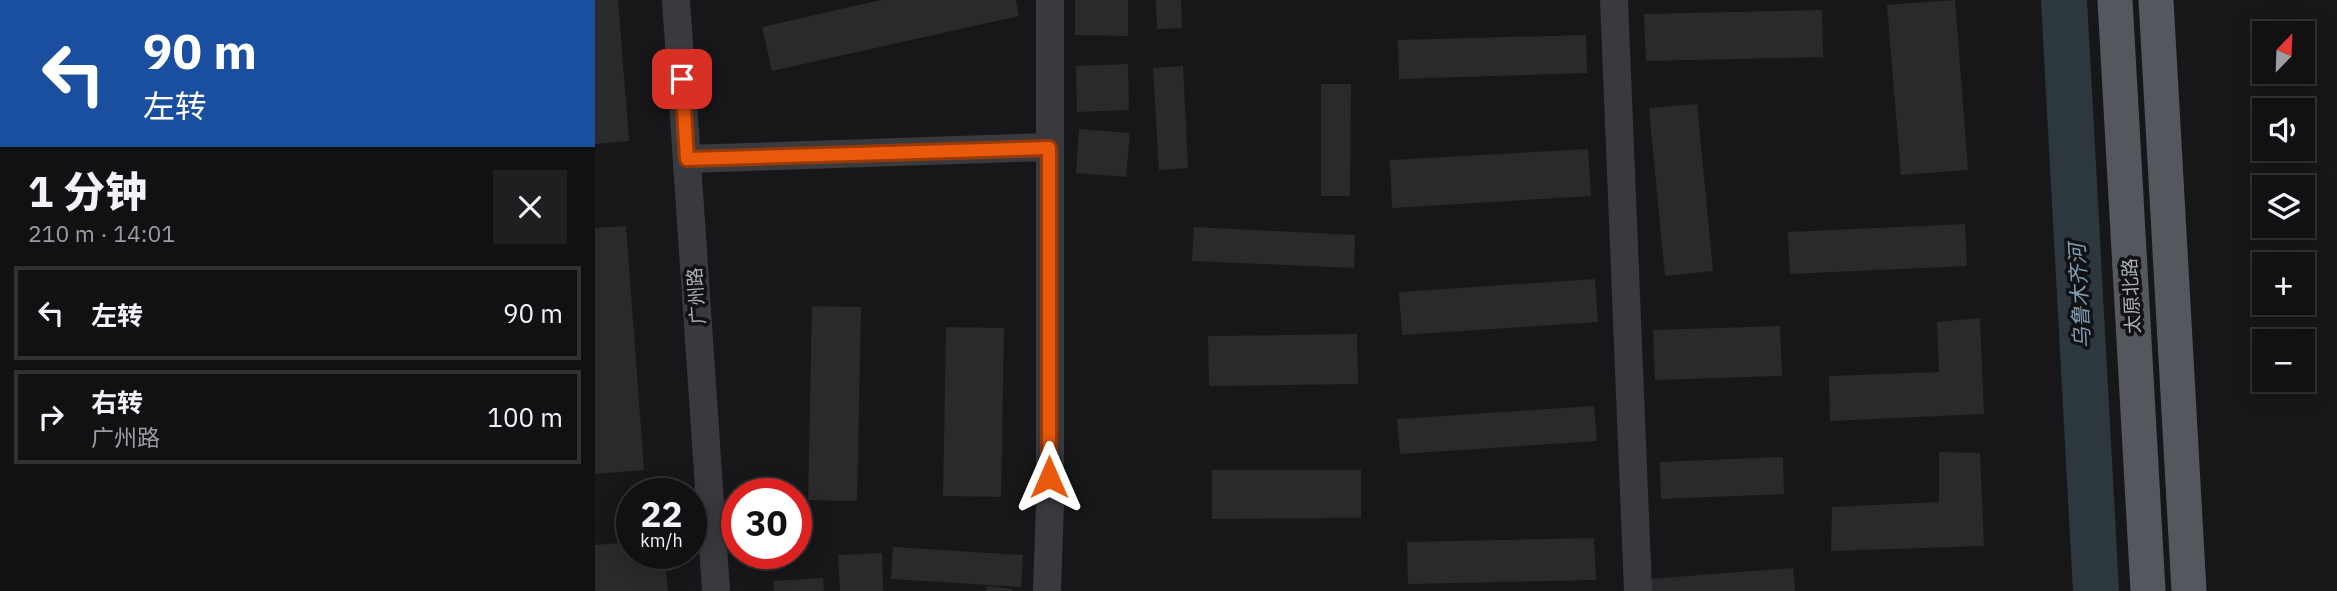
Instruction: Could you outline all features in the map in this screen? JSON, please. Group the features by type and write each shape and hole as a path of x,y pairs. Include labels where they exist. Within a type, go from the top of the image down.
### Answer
{"main road":[{"name":"太原北路","path":"2115,0 2148,591"},
{"path":"2156,0 2189,591"}],"street":[{"name":"广州路","path":"676,0 716,591"},
{"path":"1047,591 1050,503 1050,0"},
{"path":"1614,0 1637,591"},
{"path":"687,159 1049,148"}],"building":[{"path":"595,0 618,0 629,141 595,144"},
{"path":"881,0 1016,0 1019,16 772,71 762,27"},
{"path":"1075,0 1128,0 1128,36 1075,35"},
{"path":"1156,0 1181,0 1182,28 1157,29"},
{"path":"1955,0 1968,170 1901,175 1887,5"},
{"path":"1822,10 1823,57 1646,61 1644,14"},
{"path":"1586,35 1587,73 1399,79 1398,40"},
{"path":"1128,64 1129,110 1077,112 1076,66"},
{"path":"1183,66 1188,168 1159,170 1153,68"},
{"path":"1321,84 1351,84 1350,196 1321,196"},
{"path":"1697,104 1713,271 1665,276 1649,108"},
{"path":"1079,129 1130,133 1126,177 1076,173"},
{"path":"1588,149 1591,196 1392,208 1390,160"},
{"path":"1965,224 1967,266 1790,274 1788,232"},
{"path":"626,226 644,470 595,474 595,228"},
{"path":"1194,227 1355,235 1354,268 1192,261"},
{"path":"1595,279 1598,322 1402,335 1399,292"},
{"path":"812,306 861,307 857,501 812,500 812,478 808,478"},
{"path":"1980,318 1984,414 1830,421 1829,376 1939,372 1937,322"},
{"path":"1780,326 1782,376 1655,380 1653,330"},
{"path":"946,327 1004,328 1001,497 943,496"},
{"path":"1357,334 1358,384 1209,386 1208,336"},
{"path":"1594,406 1597,441 1400,454 1397,419"},
{"path":"1939,452 1980,453 1984,546 1831,551 1832,507 1939,502"},
{"path":"1783,457 1784,494 1661,499 1660,462"},
{"path":"1212,470 1361,470 1361,518 1212,519"},
{"path":"1594,538 1596,580 1408,584 1407,542"},
{"path":"616,543 616,569 666,569 668,591 595,591 595,545"},
{"path":"893,547 1023,555 1021,587 891,579"},
{"path":"882,553 883,591 840,591 838,555"},
{"path":"1793,568 1795,591 1649,591 1648,579"},
{"path":"823,578 824,591 774,591 773,581"},
{"path":"987,586 1012,589 1012,591 986,591"}],"waterway":[{"name":"乌鲁木齐河","path":"2064,0 2096,591"}],"route":[{"path":"682,79 687,159 1049,148 1049,477"}]}
